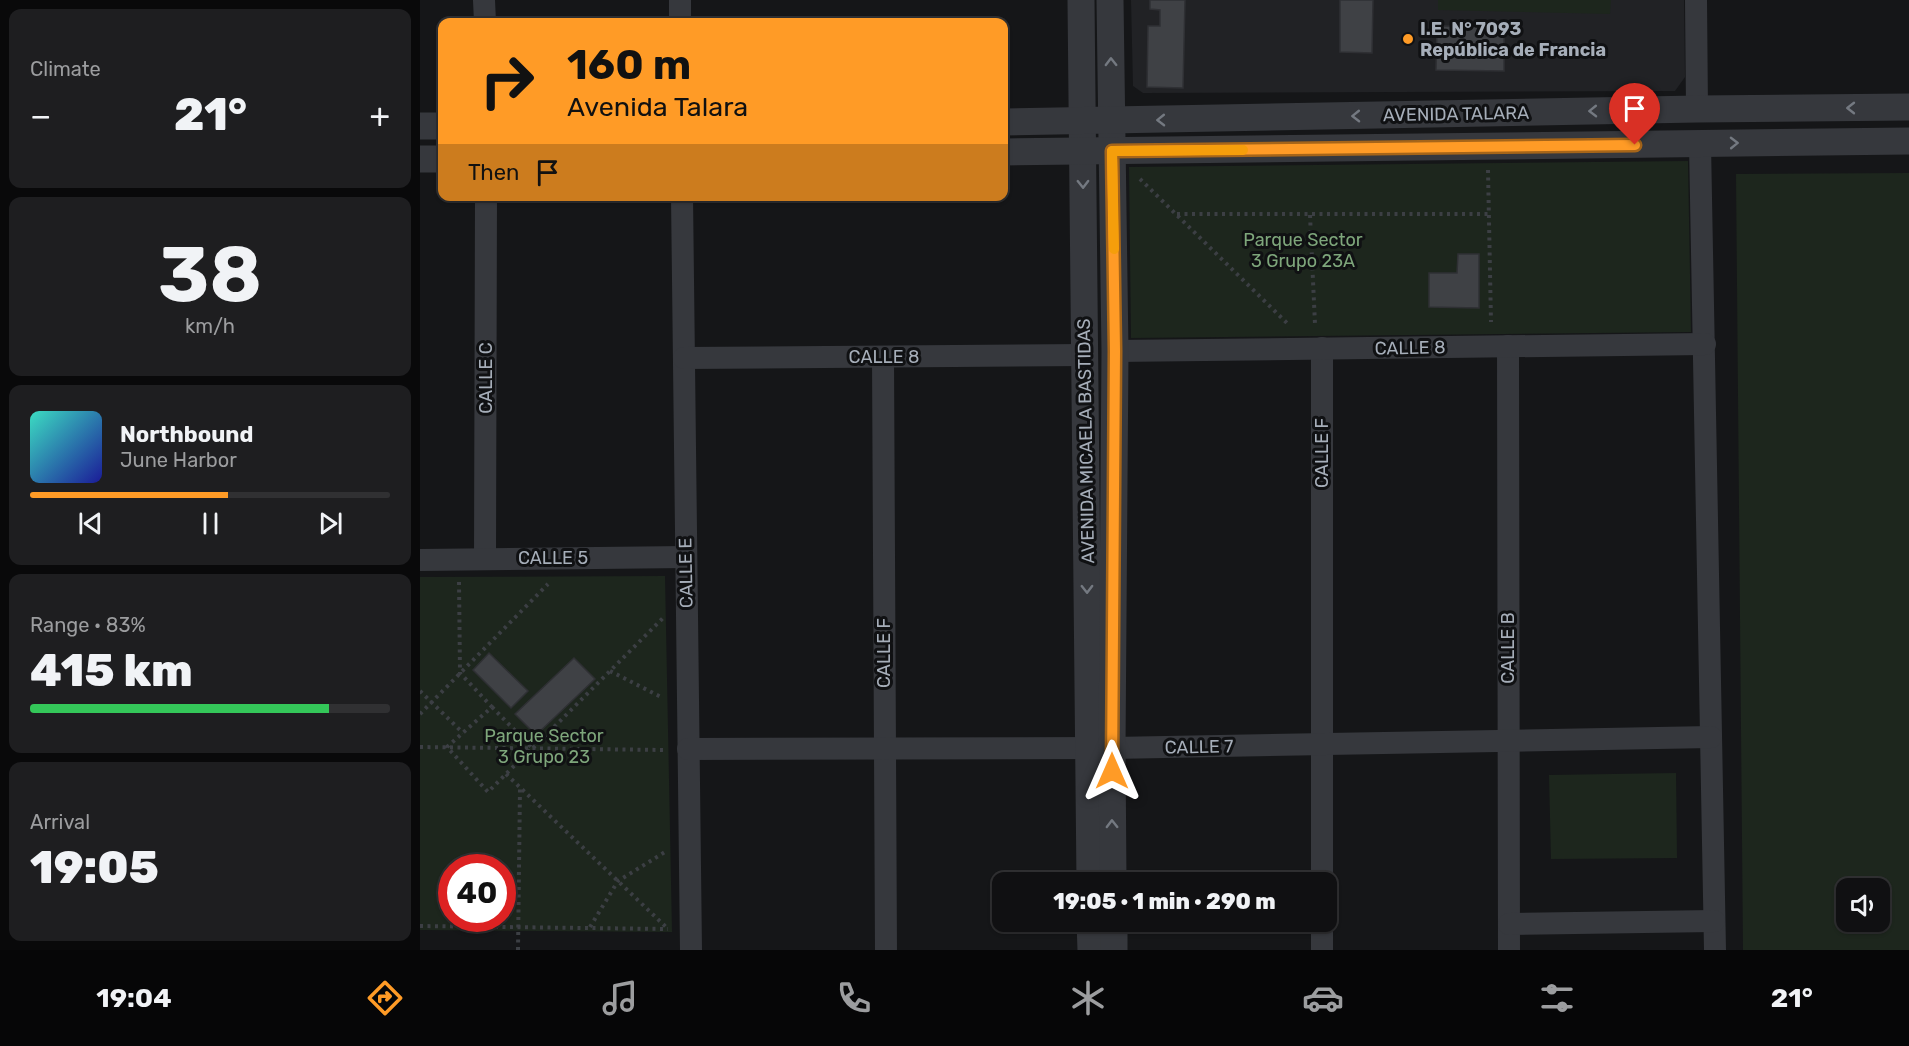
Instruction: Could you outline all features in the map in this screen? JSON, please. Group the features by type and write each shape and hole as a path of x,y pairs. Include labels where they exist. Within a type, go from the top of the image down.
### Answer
{"street":[{"path":"484,0 484,18"},
{"path":"680,0 680,18"},
{"name":"AVENIDA MICAELA BASTIDAS","path":"1082,0 1085,356 1100,748 1112,872"},
{"name":"AVENIDA MICAELA BASTIDAS","path":"1091,872 1100,748 1115,351 1110,0"},
{"path":"1696,0 1697,109"},
{"name":"AVENIDA TALARA","path":"1008,122 1909,107"},
{"path":"420,126 438,126"},
{"name":"AVENIDA TALARA","path":"1008,152 1909,141"},
{"path":"1700,144 1715,950"},
{"path":"420,159 438,159"},
{"name":"CALLE C","path":"485,559 486,201"},
{"name":"CALLE E","path":"682,201 691,949"},
{"name":"CALLE 8","path":"1115,351 1317,343 1500,346 1704,344"},
{"name":"CALLE F","path":"1317,343 1322,872"},
{"name":"CALLE B","path":"1500,346 1509,741 1509,950"},
{"name":"CALLE 8","path":"684,358 1085,356"},
{"name":"CALLE F","path":"883,357 886,950"},
{"name":"CALLE 5","path":"420,560 686,557"},
{"name":"CALLE 7","path":"688,749 1100,748 1710,736"},
{"path":"1509,924 1714,921"},
{"path":"1090,932 1090,950"},
{"path":"1114,932 1114,950"},
{"path":"1322,932 1322,950"}],"path":[{"path":"1487,147 1489,214 1500,346"},
{"path":"1132,172 1296,331 1317,343"},
{"path":"1177,214 1489,214"},
{"path":"1310,215 1317,343"},
{"path":"420,714 551,580 540,580"},
{"path":"449,581 470,581"},
{"path":"459,581 460,673 532,748"},
{"path":"662,609 663,630"},
{"path":"447,747 488,792 663,618"},
{"path":"610,670 664,699 664,687"},
{"path":"420,691 463,733"},
{"path":"447,747 492,707"},
{"path":"665,740 665,761"},
{"path":"420,747 665,750"},
{"path":"506,774 691,949"},
{"path":"518,950 520,788"},
{"path":"590,928 618,881 667,851 667,862"},
{"path":"668,918 668,929"},
{"path":"420,926 668,929"}],"shaded area":[{"name":"I.E. N° 7093 República de Francia","path":"1131,0 1684,0 1685,77 1675,91 1143,93 1133,86"}],"green space":[{"path":"1438,0 1611,0 1610,14 1438,10"},
{"name":"Parque Sector 3 Grupo 23A","path":"1688,161 1691,332 1131,338 1129,167"},
{"path":"1909,173 1909,950 1743,950 1736,174"},
{"name":"Parque Sector 3 Grupo 23","path":"665,576 672,932 516,931 516,854 438,854 438,930 420,930 420,577"},
{"path":"1676,773 1677,858 1551,859 1549,775"}],"building":[{"path":"1150,0 1185,0 1183,88 1147,87 1148,26 1160,26 1160,10 1150,9"},
{"path":"1340,0 1373,0 1372,53 1340,52"},
{"path":"1437,26 1504,27 1504,71 1436,70"},
{"path":"1458,254 1479,254 1479,308 1429,307 1429,273 1457,273"},
{"path":"489,653 528,691 511,708 473,670"},
{"path":"574,658 595,679 536,735 515,714"}],"slow traffic":[{"path":"1114,249 1112,151 1243,150"}],"place":[{"name":"I.E. N° 7093 República de Francia","path":"1408,39"}],"route":[{"path":"1112,771 1115,351 1112,151 1635,145"}]}
